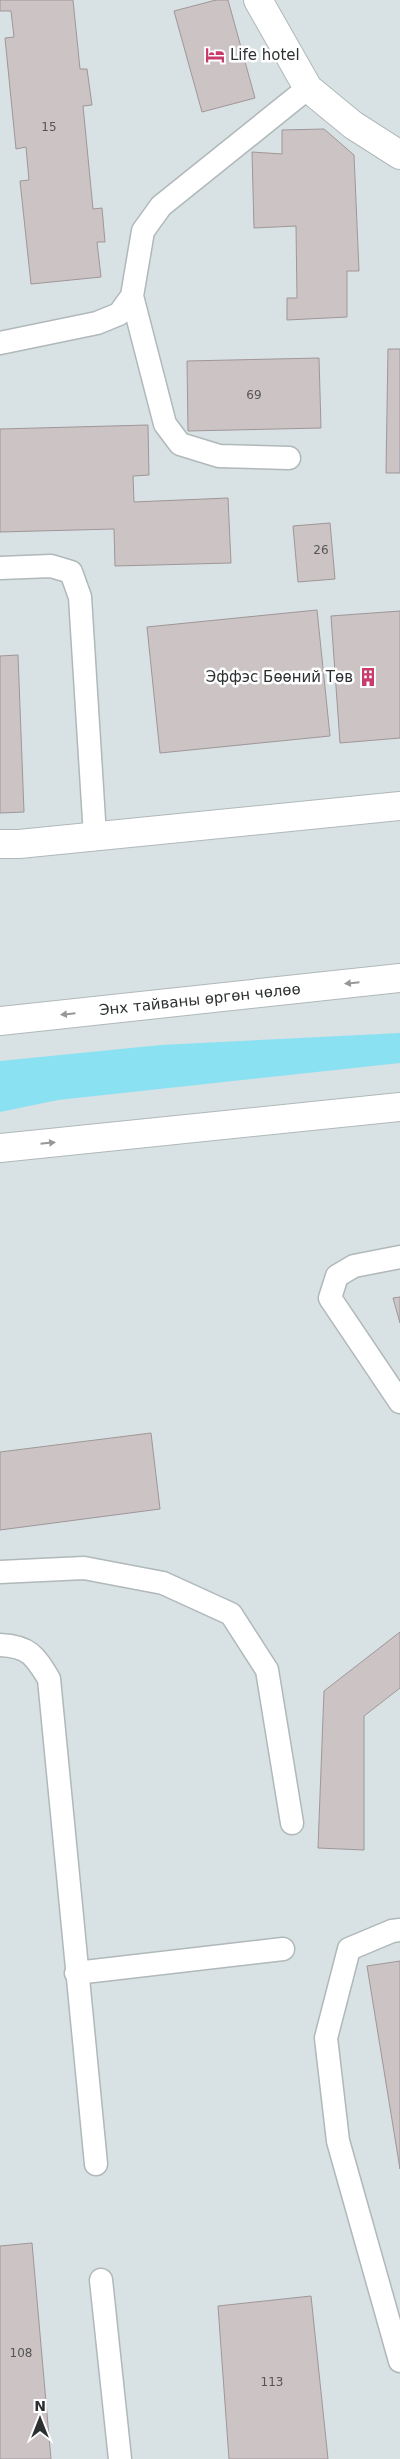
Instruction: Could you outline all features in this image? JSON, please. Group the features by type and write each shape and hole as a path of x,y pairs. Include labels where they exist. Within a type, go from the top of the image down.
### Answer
{"main road":[{"path":"258,0 308,88 353,125 400,155"},
{"path":"0,844 400,806"},
{"name":"Энх тайваны өргөн чөлөө","path":"0,1021 397,978"},
{"path":"0,1148 400,1108"},
{"path":"202,1129 400,1125"}],"lane":[{"path":"289,458 218,456 180,444 165,424 132,296 143,231 161,206 308,88"},
{"path":"0,343 97,323 119,314 132,296"},
{"path":"0,568 51,566 71,572 74,580 80,597 95,836"},
{"path":"400,1258 354,1266 337,1276 330,1298 400,1402"},
{"path":"0,1572 84,1568 163,1583 231,1614 267,1670 292,1823"},
{"path":"0,1645 12,1645 34,1655 49,1679 96,2164"},
{"path":"400,1930 392,1931 349,1949 326,2038 338,2141 400,2362"},
{"path":"76,1972 283,1949"},
{"path":"101,2280 120,2459"}],"shaded area":[{"path":"400,1033 400,1063 58,1100 0,1112 0,1061 161,1045"}],"building":[{"path":"0,0 73,0 80,69 87,69 92,105 83,106 93,209 102,208 105,242 97,242 101,277 31,284 20,181 29,180 26,147 16,149 5,38 14,37 11,11 0,11"},
{"name":"Life hotel","path":"216,0 228,0 255,98 202,112 174,11"},
{"path":"324,129 354,155 359,271 347,271 347,317 287,320 287,298 297,298 296,226 254,228 252,152 282,154 282,130"},
{"path":"388,349 400,349 400,473 386,473"},
{"path":"319,358 321,428 188,431 187,361"},
{"path":"148,425 149,475 133,476 134,502 228,498 231,563 115,566 114,529 0,532 0,429"},
{"path":"330,523 335,579 298,582 293,526"},
{"path":"317,610 330,736 160,753 147,627"},
{"name":"Эффэс Бөөний Төв","path":"400,611 400,738 340,743 331,616"},
{"path":"18,655 24,812 0,813 0,656"},
{"path":"400,1297 400,1323 393,1298"},
{"path":"151,1433 160,1509 0,1530 0,1452"},
{"path":"400,1632 400,1688 364,1716 364,1850 318,1848 324,1691"},
{"path":"400,1961 400,2169 367,1966"},
{"path":"32,2243 51,2459 0,2459 0,2246"},
{"path":"311,2296 328,2459 229,2459 218,2306"}],"place":[{"name":"Life hotel","path":"215,55"},
{"name":"Эффэс Бөөний Төв","path":"368,677"}]}
